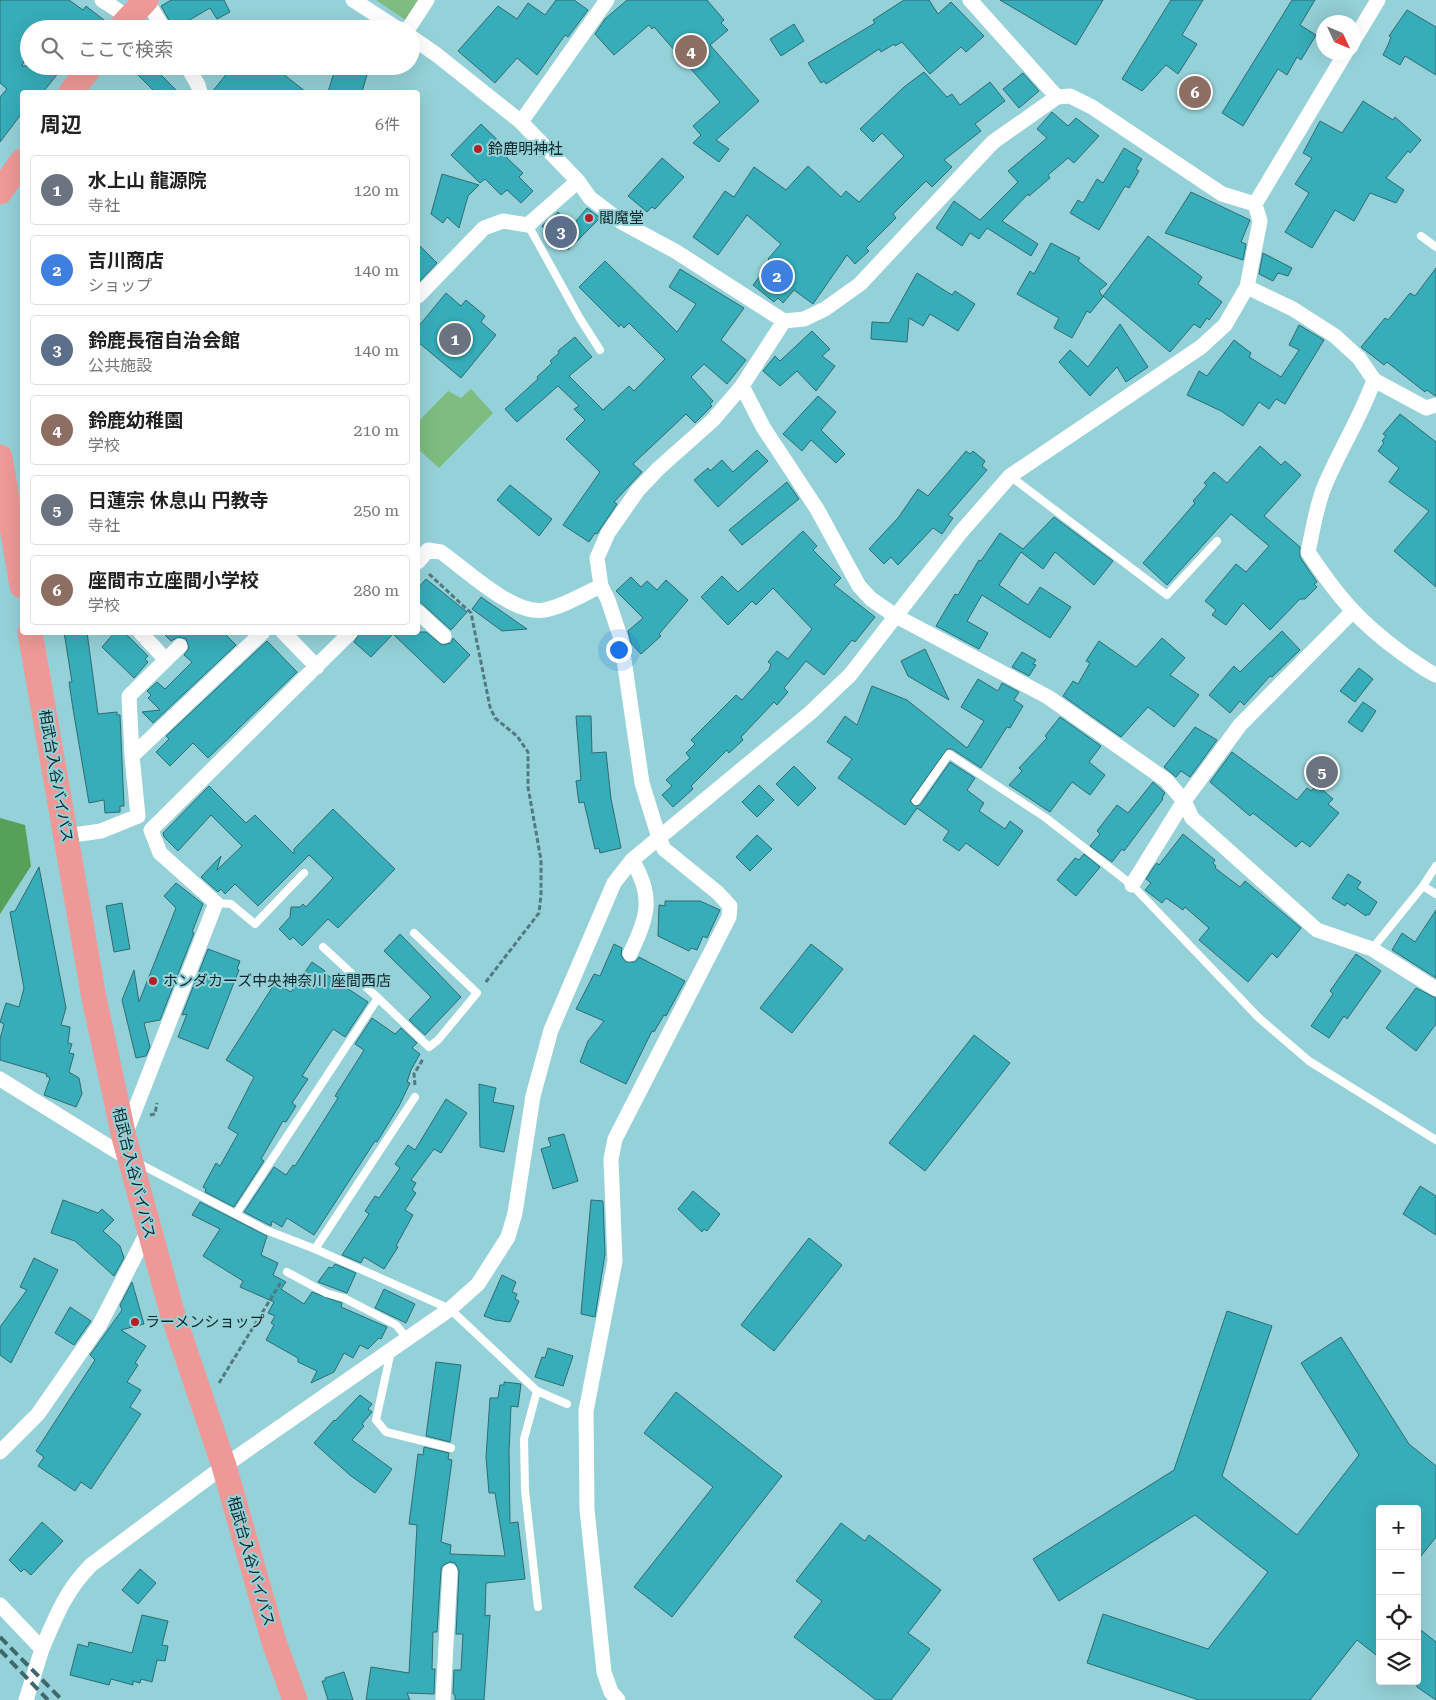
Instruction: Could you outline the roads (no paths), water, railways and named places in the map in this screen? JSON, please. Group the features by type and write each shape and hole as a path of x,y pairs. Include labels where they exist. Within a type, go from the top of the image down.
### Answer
{"main road":[{"path":"75,90 85,75"},
{"path":"0,192 20,164"},
{"path":"0,457 20,574"},
{"name":"相武台入谷バイパス","path":"31,635 94,998 126,1148 172,1312 224,1466 274,1642 295,1700"}],"street":[{"path":"102,0 135,11 150,20"},
{"path":"353,0 384,20"},
{"path":"414,20 427,0"},
{"path":"521,122 607,0"},
{"path":"970,0 1057,97"},
{"path":"1361,28 1378,0"},
{"path":"420,43 521,122 578,181 590,198 623,223 675,251 784,321 804,320 826,309 860,284 993,142 1057,97 1070,96 1092,107 1222,194 1255,204"},
{"path":"26,1700 42,1649 69,1590 92,1565 224,1466 450,1309 478,1284 508,1237 515,1213 533,1096 551,1030 614,883 632,860 810,713 850,675 894,615 961,532 1010,476 1201,346 1225,325 1247,287 1260,221 1255,204 1341,60"},
{"path":"192,75 199,90"},
{"path":"420,294 484,228 503,221 528,225 578,181"},
{"path":"1247,287 1293,309 1335,336 1359,358 1374,380 1426,408 1436,405"},
{"path":"618,1700 611,1692 604,1672 586,1509 586,1411 615,1261 611,1159 615,1139 729,917 730,906 664,849 659,838 642,783 621,639 614,614 601,586 596,558 608,533 638,490 659,468 713,420 742,386 784,321"},
{"path":"1374,380 1366,402 1346,437 1324,487 1308,552 1333,590 1352,612 1388,642 1436,675"},
{"path":"742,386 763,427 817,509 859,586 871,599 894,615 1048,696 1166,780 1184,801 1192,818 1317,930 1372,949 1436,989"},
{"path":"421,566 428,550 441,552 513,605 528,611 544,610 601,586"},
{"path":"1132,885 1184,801 1240,725 1352,612"},
{"path":"420,614 444,636"},
{"path":"143,635 166,660"},
{"path":"132,756 260,635"},
{"path":"286,635 317,667"},
{"path":"0,1079 126,1148 216,902 160,853 151,830 348,635"},
{"path":"66,836 101,831 138,816 132,756 130,696 180,646"},
{"path":"630,954 648,910 642,877 632,860"},
{"path":"0,1452 38,1414 93,1334 148,1231"},
{"path":"443,1700 450,1571"},
{"path":"0,1605 42,1649"}],"lane":[{"path":"528,225 579,317 600,350"},
{"path":"1421,236 1436,247"},
{"path":"1010,476 1168,595 1217,541"},
{"path":"916,800 949,754 1046,818 1132,885 1259,1018 1310,1061 1436,1140"},
{"path":"1372,949 1423,886 1436,866"},
{"path":"216,902 231,904 255,924 304,873"},
{"path":"1423,886 1436,894"},
{"path":"323,947 429,1047 477,993 414,932"},
{"path":"236,1214 378,998"},
{"path":"315,1249 416,1097"},
{"path":"126,1148 266,1230 315,1249 450,1309 537,1391 567,1404"},
{"path":"287,1272 326,1293 344,1298 396,1325 408,1339"},
{"path":"391,1351 376,1420 386,1432 451,1448"},
{"path":"537,1391 524,1439 525,1490 538,1607"}],"railway":[{"path":"0,1637 62,1700"},
{"path":"0,1650 48,1700"}],"place":[{"name":"鈴鹿幼稚園","path":"691,51"},
{"name":"座間市立座間小学校","path":"1195,92"},
{"name":"鈴鹿明神社","path":"478,149"},
{"name":"閻魔堂","path":"589,218"},
{"name":"鈴鹿長宿自治会館","path":"561,232"},
{"name":"吉川商店","path":"777,276"},
{"name":"水上山 龍源院","path":"455,339"},
{"name":"日蓮宗 休息山 円教寺","path":"1322,772"},
{"name":"ホンダカーズ中央神奈川 座間西店","path":"153,981"},
{"name":"ラーメンショップ","path":"135,1322"}]}
